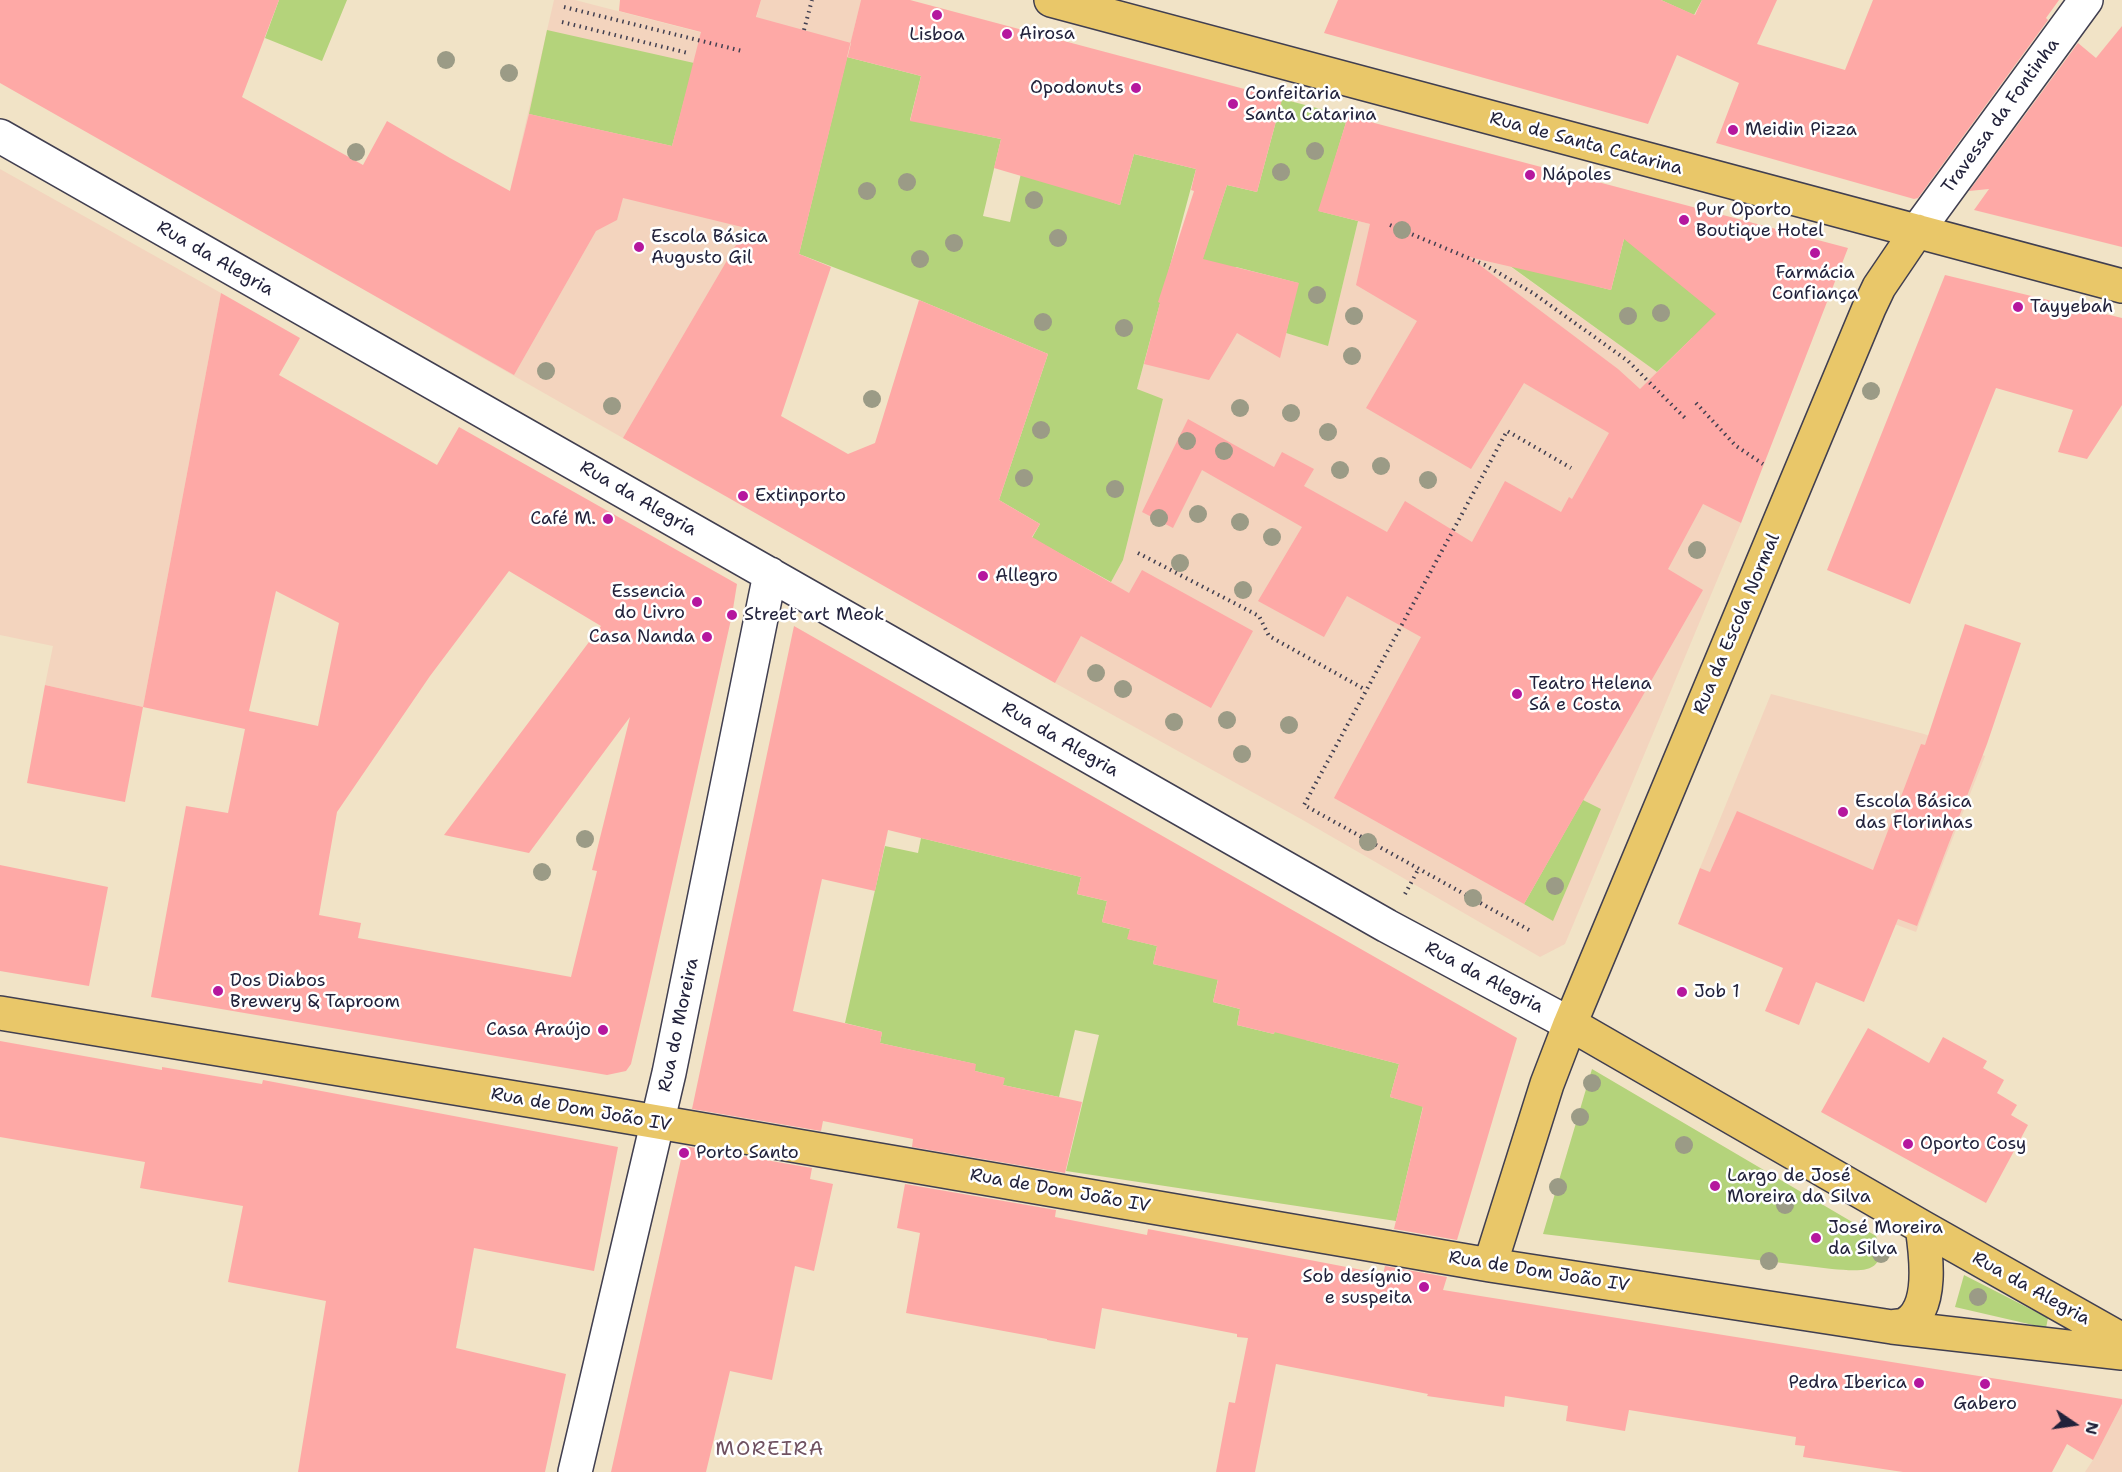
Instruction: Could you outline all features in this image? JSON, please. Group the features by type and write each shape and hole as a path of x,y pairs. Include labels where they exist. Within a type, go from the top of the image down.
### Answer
{"main road":[{"name":"Rua de Santa Catarina","path":"1051,0 2122,286"},
{"path":"1105,0 1150,28"},
{"name":"Rua da Escola Normal","path":"1570,1024 1869,308 1879,287 1917,231"},
{"name":"Rua de Dom João IV","path":"0,1013 658,1122 1490,1265 1892,1327 2122,1353"},
{"path":"1490,1265 1547,1084 1570,1024"},
{"name":"Rua da Alegria","path":"1570,1024 2122,1340"},
{"path":"1892,1327 1905,1325 1916,1313 1924,1294 1927,1254 1922,1227"}],"street":[{"name":"Travessa da Fontinha","path":"1917,231 2086,0"},
{"name":"Rua da Alegria","path":"0,136 1387,926 1570,1024"},
{"name":"Rua do Moreira","path":"575,1472 658,1122 770,574"}],"path":[{"path":"804,30 812,0"},
{"path":"564,7 742,51"},
{"path":"562,22 688,53"},
{"path":"1390,225 1485,265 1533,293 1628,361 1685,418"},
{"path":"1696,403 1736,446 1764,465"},
{"path":"1529,930 1304,805 1507,431 1572,468"},
{"path":"1138,553 1259,616 1269,636 1366,690"}],"shaded area":[{"name":"Escola Básica Augusto Gil","path":"554,0 575,0 749,45 761,0 861,0 799,254 748,415 707,486 430,328 510,191"},
{"path":"0,169 221,293 143,707 45,685 53,646 0,635"},
{"path":"1358,221 1494,255 1657,372 1702,415 1659,482 1741,523 1565,944 1540,957 1301,819 1055,683 1123,560 1163,400 1137,390 1161,298 1328,345"},
{"name":"Escola Básica das Florinhas","path":"1771,694 1924,734 1985,756 1916,932 1851,908 1843,928 1700,868"},
{"path":"2122,1404 2122,1472 2085,1472 2093,1460"}],"green space":[{"path":"279,0 347,0 322,61 265,38"},
{"path":"1661,0 1702,0 1694,15"},
{"path":"547,30 694,63 672,146 529,114"},
{"path":"847,57 921,76 910,120 1001,139 983,216 1010,222 1031,129 1087,194 1120,205 1134,154 1196,169 1137,389 1163,399 1123,560 1111,582 1032,538 1040,524 999,500 1048,354 919,300 799,254"},
{"path":"1282,99 1348,116 1319,211 1358,221 1328,346 1286,333 1298,283 1236,267 1187,305 1227,185 1257,192"},
{"path":"1636,192 1719,307 1742,380 1692,338 1657,372 1506,263 1611,290"},
{"path":"1583,800 1601,809 1553,921 1524,904"},
{"path":"921,838 1081,877 1077,894 1107,901 1102,922 1130,929 1128,939 1157,946 1153,964 1218,979 1213,1002 1240,1009 1237,1025 1274,1034 1278,1017 1306,1040 1399,1064 1390,1097 1423,1106 1396,1221 1066,1171 1099,1035 1075,1030 1059,1097 1003,1085 1004,1078 975,1071 975,1064 880,1043 882,1032 845,1023 885,846 918,853"},
{"path":"1592,1069 1876,1236 1879,1258 1875,1265 1861,1270 1832,1269 1543,1234"},
{"path":"1964,1275 2048,1318 2046,1328 1955,1307"}],"building":[{"path":"0,0 279,0 242,97 363,165 387,121 510,191 529,114 672,146 701,32 619,11 620,0 761,0 756,17 851,43 799,254 831,267 781,416 848,454 875,443 919,300 1048,354 999,500 1040,524 1032,537 1129,593 1142,570 1253,631 1211,708 1081,636 1055,683 623,438 746,228 623,198 617,220 596,231 514,375 0,83"},
{"path":"861,0 910,0 1282,99 1257,192 1227,185 1203,259 1299,283 1280,358 1237,333 1209,380 1144,364 1160,303 1158,302 1194,191 1191,190 1196,169 1134,154 1120,205 994,168 1001,139 910,121 921,76 847,57"},
{"path":"1338,0 1661,0 1695,15 1702,0 1777,0 1757,44 1845,70 1873,0 2059,0 2046,18 2048,20 1918,198 1914,199 1716,143 1739,83 1677,55 1648,124 1324,33"},
{"path":"2122,26 2122,247 1974,210 1989,189 1969,191 2078,43 2096,58"},
{"path":"1348,116 1848,248 1741,523 1703,504 1668,569 1703,590 1524,904 1334,798 1421,637 1347,596 1324,637 1258,601 1302,527 1202,470 1173,528 1142,512 1188,419 1274,467 1282,452 1314,469 1304,486 1387,532 1405,501 1472,542 1505,481 1561,512 1569,497 1572,499 1609,433 1524,383 1471,469 1366,408 1417,321 1356,285 1370,224 1318,211","holes":["1624,239 1716,314 1640,389 1618,369 1469,257 1611,290"]},
{"path":"1945,275 2122,318 2122,405 2087,459 2058,452 2073,410 1996,388 1910,604 1827,570"},
{"path":"221,293 300,338 279,375 437,465 459,427 737,584 732,615 631,1064 626,1071 607,1075 151,997 186,806 228,813 245,729 143,707","holes":["509,571 601,626 444,835 529,853 630,717 592,870 597,871 571,977 358,938 361,923 319,915 337,812 430,676","276,591 339,623 318,726 249,711"]},
{"path":"1965,624 2021,643 1987,744 1917,926 1898,919 1864,1002 1816,982 1799,1025 1765,1011 1783,968 1678,924 1700,868 1710,872 1737,811 1873,870 1921,744 1925,745"},
{"path":"794,626 1517,1038 1457,1240 1394,1229 1423,1107 1390,1097 1399,1064 1274,1032 1274,1034 1237,1025 1240,1009 1213,1002 1218,980 1153,964 1157,946 1127,939 1130,929 1102,922 1107,901 1077,894 1081,877 888,830 875,891 822,879 793,1011 882,1032 880,1043 976,1064 975,1071 1005,1078 1003,1085 1082,1102 1065,1173 912,1147 913,1139 823,1121 821,1131 692,1109"},
{"path":"45,685 143,707 125,802 27,783"},
{"path":"0,865 108,887 89,986 0,971"},
{"path":"1868,1028 1929,1063 1943,1037 1987,1061 1983,1068 2004,1080 1997,1093 2017,1105 2011,1115 2028,1125 1986,1203 1821,1112"},
{"path":"0,1041 162,1070 162,1067 262,1084 263,1080 618,1147 594,1271 474,1248 456,1348 566,1374 545,1472 298,1472 326,1301 228,1282 243,1206 140,1188 145,1162 0,1137"},
{"path":"684,1146 812,1168 810,1179 833,1184 814,1271 795,1266 772,1380 730,1371 706,1472 611,1472"},
{"path":"905,1184 1056,1210 1055,1217 1147,1235 1148,1229 1383,1274 1385,1266 1447,1277 1443,1290 2122,1399 2122,1404 2093,1460 2067,1444 2052,1472 1903,1472 1803,1457 1805,1446 1795,1445 1796,1437 1629,1410 1625,1431 1566,1421 1568,1406 1505,1396 1504,1407 1427,1396 1428,1394 1276,1364 1255,1472 1216,1472 1229,1402 1235,1403 1248,1338 1102,1308 1095,1349 906,1313 920,1233 897,1228"}],"place":[{"name":"Lisboa","path":"937,15"},
{"name":"Airosa","path":"1007,34"},
{"name":"Opodonuts","path":"1136,88"},
{"name":"Confeitaria Santa Catarina","path":"1233,104"},
{"name":"Meidin Pizza","path":"1733,130"},
{"name":"Nápoles","path":"1530,175"},
{"name":"Pur Oporto Boutique Hotel","path":"1684,220"},
{"name":"Escola Básica Augusto Gil","path":"639,247"},
{"name":"Farmácia Confiança","path":"1815,253"},
{"name":"Tayyebah","path":"2018,307"},
{"name":"Extinporto","path":"743,496"},
{"name":"Café M.","path":"608,519"},
{"name":"Allegro","path":"983,576"},
{"name":"Essencia do Livro","path":"697,602"},
{"name":"Street art Meok","path":"732,615"},
{"name":"Casa Nanda","path":"707,637"},
{"name":"Teatro Helena Sá e Costa","path":"1517,694"},
{"name":"Escola Básica das Florinhas","path":"1843,812"},
{"name":"Dos Diabos Brewery & Taproom","path":"218,991"},
{"name":"Job 1","path":"1682,992"},
{"name":"Casa Araújo","path":"603,1030"},
{"name":"Oporto Cosy","path":"1908,1144"},
{"name":"Porto Santo","path":"684,1153"},
{"name":"Largo de José Moreira da Silva","path":"1715,1186"},
{"name":"José Moreira da Silva","path":"1816,1238"},
{"name":"Sob desígnio e suspeita","path":"1424,1287"},
{"name":"Pedra Iberica","path":"1919,1383"},
{"name":"Gabero","path":"1985,1384"}],"district":[{"name":"MOREIRA","path":"770,1450"}]}
